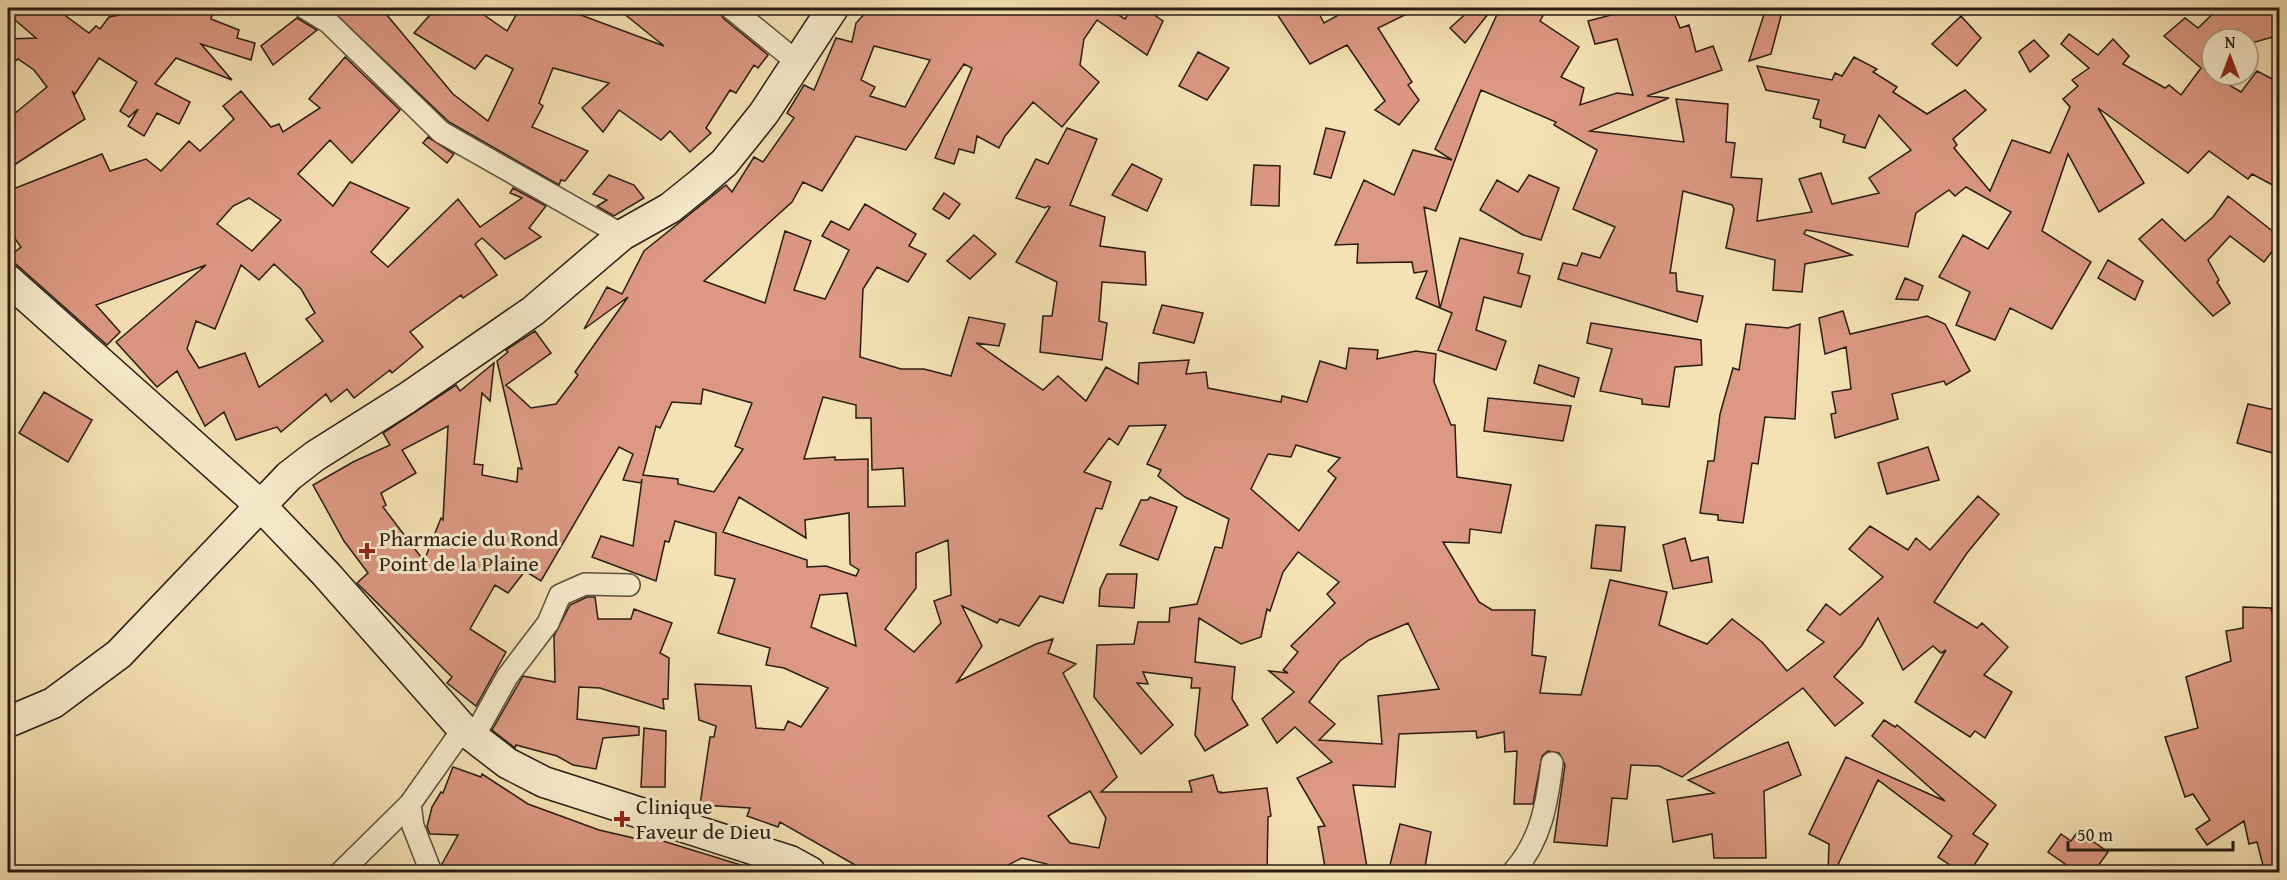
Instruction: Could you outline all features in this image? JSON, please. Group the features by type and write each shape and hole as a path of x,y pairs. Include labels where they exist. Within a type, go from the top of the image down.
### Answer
{"street":[{"path":"305,8 328,22 441,132 622,235"},
{"path":"731,8 797,62"},
{"path":"8,722 53,703 119,654 289,476 315,456 407,398 533,311 622,235 670,208 724,163 765,113 833,8"},
{"path":"8,280 260,505 326,574 468,733 507,763 544,782 790,861 810,873"},
{"path":"341,873 410,804 468,733 548,623 560,595 585,584 629,585"},
{"path":"1513,873 1541,826 1552,763"},
{"path":"410,804 413,826 431,873"}],"building":[{"path":"8,8 55,8 89,33 96,26 100,29 109,17 153,8 214,8 211,19 239,30 237,38 255,43 251,60 201,44 232,80 176,58 155,84 190,102 179,124 157,113 144,136 128,126 138,109 129,117 120,111 137,82 99,58 75,94 72,91 85,119 8,169 8,119 47,87 34,70 18,59 8,67 8,39 36,38 8,14"},
{"path":"329,8 381,8 453,94 488,121 513,69 486,55 475,69 414,33 436,8 474,8 507,31 520,8 562,8 664,46 617,8 718,8 723,18 768,55 758,68 754,65 736,93 730,90 706,128 711,133 690,152 670,131 661,140 619,110 603,132 582,108 609,83 553,68 539,103 543,106 532,127 588,151 565,181 561,180 559,185 449,122"},
{"path":"870,8 1107,8 1125,19 1132,8 1144,8 1163,21 1147,55 1097,20 1084,39 1080,65 1099,82 1062,127 1033,102 1005,136 999,148 977,136 974,153 959,149 954,164 935,158 972,68 964,64 906,150 856,136 822,191 803,182 792,202 704,281 765,303 785,231 811,241 794,290 825,299 849,250 822,236 831,221 849,230 865,204 916,234 909,246 926,254 908,282 877,267 863,289 860,357 901,369 924,369 951,376 969,317 1005,324 999,346 976,343 1043,390 1058,376 1086,401 1106,367 1138,384 1139,363 1189,360 1186,374 1206,372 1208,388 1281,402 1282,396 1307,402 1320,361 1346,369 1349,348 1378,350 1377,359 1416,351 1436,354 1434,382 1451,425 1455,425 1457,477 1511,485 1501,533 1470,529 1469,543 1443,542 1479,602 1492,610 1535,610 1532,655 1546,657 1540,693 1581,695 1610,580 1667,592 1659,625 1707,644 1732,619 1762,642 1787,671 1824,642 1807,630 1826,604 1840,615 1883,577 1849,549 1870,526 1908,550 1916,538 1930,550 1978,496 1999,514 1967,553 1934,602 1977,628 1982,623 2008,647 1984,675 2012,692 1985,738 1975,731 1970,737 1915,702 1946,650 1941,653 1933,646 1903,670 1878,618 1862,645 1834,677 1863,703 1835,726 1803,688 1682,777 1659,766 1631,765 1627,799 1612,798 1607,846 1554,842 1565,765 1559,753 1548,751 1542,756 1533,804 1514,804 1517,751 1505,752 1504,732 1477,738 1476,731 1399,734 1395,787 1353,785 1368,873 1326,873 1318,827 1325,826 1297,778 1332,762 1295,727 1277,743 1262,719 1294,692 1269,671 1288,673 1283,670 1298,652 1291,646 1335,603 1327,594 1339,582 1298,552 1283,572 1270,611 1267,609 1261,637 1241,644 1199,618 1195,662 1235,667 1232,699 1248,725 1205,751 1195,735 1200,688 1191,688 1192,678 1143,672 1148,684 1137,683 1173,725 1141,754 1094,697 1097,645 1134,644 1138,622 1169,622 1170,608 1197,604 1215,547 1222,548 1229,519 1185,497 1158,476 1161,470 1147,464 1166,425 1129,426 1118,445 1109,438 1084,472 1111,482 1102,509 1096,508 1063,603 1040,596 1019,626 1000,619 997,623 962,606 982,646 957,682 1036,644 1053,639 1048,653 1076,664 1063,673 1117,777 1101,792 1192,792 1189,781 1213,775 1218,792 1222,792 1220,793 1267,788 1271,816 1268,817 1267,873 1045,873 1047,864 1022,858 992,873 869,873 780,822 778,827 747,816 750,808 700,805 710,737 714,737 716,726 699,720 695,684 751,686 756,728 784,730 788,721 801,727 828,688 784,668 766,665 770,648 718,633 735,579 715,575 716,533 675,521 669,542 665,541 656,581 592,557 601,536 633,546 642,479 641,483 623,480 633,454 619,447 541,581 525,571 508,593 495,585 470,629 506,652 476,706 447,683 452,677 357,583 368,573 344,541 313,485 353,462 390,445 383,433 456,385 460,391 494,363 490,401 482,393 474,464 483,465 482,475 517,482 518,468 522,469 497,361 508,352 506,350 535,331 551,353 506,385 531,408 556,404 578,375 575,372 628,297 584,329 607,287 622,294 644,251 726,185 732,192 754,157 763,162 794,118 787,113 804,85 814,90 836,38 852,42 856,23","holes":["874,46 930,60 905,107 870,96 875,87 861,80","703,389 752,403 735,446 743,449 714,492 678,484 678,479 643,475 656,426 660,428 672,402 701,404","823,397 856,405 856,418 871,418 872,470 903,468 905,506 868,507 868,459 835,460 835,457 804,459","448,426 443,520 441,518 424,561 383,507 386,505 381,493 416,473 402,450","1296,445 1340,458 1328,471 1336,478 1299,531 1251,489 1268,454 1291,457","739,497 806,538 805,520 849,513 850,564 859,570 856,576 826,566 807,567 807,560 723,532","948,540 951,595 934,601 941,623 914,652 885,629 916,588 916,553","847,593 856,646 811,627 820,595","1408,623 1439,689 1378,696 1382,744 1319,740 1335,724 1309,702 1340,661 1369,640","1090,791 1106,818 1099,848 1070,843 1048,816"]},
{"path":"1273,8 1316,8 1324,23 1351,8 1419,8 1378,28 1412,82 1408,85 1419,100 1399,125 1375,110 1385,101 1347,45 1310,64"},
{"path":"1472,8 1493,8 1465,43 1450,28"},
{"path":"1500,8 1535,8 1544,14 1540,21 1579,47 1561,77 1584,88 1580,105 1617,93 1633,95 1617,39 1595,44 1588,21 1638,8 1672,8 1680,28 1689,25 1696,52 1713,46 1722,70 1647,96 1669,98 1590,131 1684,142 1676,99 1728,104 1726,142 1735,143 1731,177 1762,179 1757,221 1812,212 1799,179 1821,173 1832,204 1879,193 1869,178 1911,150 1879,115 1865,148 1843,142 1845,135 1820,127 1821,120 1813,118 1819,100 1766,90 1757,66 1832,80 1835,73 1842,76 1854,57 1877,69 1873,72 1897,87 1893,92 1927,114 1965,90 1986,110 1953,139 1957,145 1954,148 1990,191 2012,140 2050,153 2070,107 2063,99 2078,86 2072,80 2089,68 2061,44 2069,34 2098,55 2113,39 2129,56 2123,64 2165,88 2169,85 2181,95 2200,69 2200,87 2232,87 2241,92 2245,87 2260,87 2260,73 2280,83 2280,189 2252,174 2248,179 2209,151 2188,173 2098,108 2144,183 2099,212 2068,154 2042,231 2091,262 2052,329 2010,308 1995,340 1956,325 1970,292 1939,277 1963,235 1988,249 2011,212 1966,187 1955,196 1949,190 1916,213 1908,247 1806,230 1804,234 1852,255 1805,264 1802,292 1773,290 1775,260 1726,248 1734,209 1732,205 1683,191 1670,273 1676,273 1677,291 1703,296 1697,322 1558,279 1563,263 1577,266 1582,253 1600,258 1615,227 1573,209 1597,150 1554,125 1556,122 1481,90 1436,211 1424,207 1440,308 1416,298 1427,271 1414,273 1412,262 1357,263 1358,244 1335,245 1364,180 1394,195 1413,150 1452,160 1435,149"},
{"path":"1766,8 1783,8 1771,54 1749,61"},
{"path":"2219,8 2280,8 2280,35 2260,41 2260,27 2200,27 2200,67 2164,36 2185,18 2198,28"},
{"path":"1961,16 1981,38 1957,66 1932,44"},
{"path":"297,18 317,30 273,65 261,46"},
{"path":"2034,40 2049,56 2030,72 2019,52"},
{"path":"1198,52 1229,68 1207,100 1179,86"},
{"path":"345,57 400,110 352,163 330,140 298,174 333,206 350,182 409,208 371,252 388,267 458,199 480,227 522,198 510,193 513,188 546,206 529,228 541,237 505,259 482,238 475,244 497,275 463,298 461,295 410,332 423,347 392,373 390,370 354,398 347,389 331,402 326,394 281,432 277,427 236,440 224,412 205,426 177,371 157,387 116,342 206,265 96,305 120,332 107,345 8,257 21,247 8,229 8,191 102,154 110,171 146,159 161,171 189,141 200,151 234,119 223,106 241,91 271,127 279,124 283,132 320,108 309,99","holes":["249,198 281,220 252,251 217,224 233,206","274,264 301,289 315,313 306,319 323,341 259,387 245,353 199,368 187,349 196,321 215,329 241,265 259,280"]},
{"path":"1067,128 1097,139 1070,205 1105,217 1100,246 1145,252 1146,285 1102,282 1099,321 1107,323 1102,360 1040,352 1043,316 1052,316 1057,282 1016,262 1050,207 1045,208 1016,198 1036,159 1048,164"},
{"path":"1326,128 1345,132 1331,178 1314,174"},
{"path":"428,137 454,154 447,163 423,143"},
{"path":"1132,164 1162,179 1147,211 1112,195"},
{"path":"1254,165 1280,166 1279,206 1251,205"},
{"path":"609,175 634,185 644,198 614,216 597,206 607,200 593,194"},
{"path":"1529,175 1559,188 1541,240 1523,235 1480,210 1497,180 1518,192"},
{"path":"944,193 960,204 949,219 933,209"},
{"path":"2228,196 2280,237 2280,241 2264,262 2230,236 2208,260 2219,280 2217,282 2230,303 2213,316 2139,239 2162,219 2185,241 2213,217"},
{"path":"974,235 996,254 970,279 947,261"},
{"path":"1460,238 1523,254 1518,273 1530,276 1521,307 1484,297 1476,330 1506,341 1496,370 1438,350 1452,313 1440,308"},
{"path":"2108,260 2143,281 2135,300 2098,278"},
{"path":"1905,278 1923,286 1918,300 1896,299"},
{"path":"1162,305 1203,313 1194,343 1153,333"},
{"path":"1843,311 1850,334 1927,316 1945,324 1970,371 1946,385 1944,381 1892,394 1898,419 1835,438 1831,414 1836,413 1832,392 1851,389 1846,347 1825,354 1819,318"},
{"path":"1591,323 1701,340 1702,365 1675,367 1669,407 1642,404 1642,399 1600,391 1612,349 1587,343"},
{"path":"1746,324 1788,328 1800,324 1795,419 1765,417 1758,464 1752,463 1743,523 1718,520 1718,515 1700,513 1708,461 1714,461 1720,414 1733,368 1739,370"},
{"path":"1539,365 1579,378 1574,397 1534,383"},
{"path":"44,392 92,420 68,462 19,433"},
{"path":"1488,398 1571,406 1563,441 1484,431"},
{"path":"2248,404 2280,411 2276,454 2237,443"},
{"path":"1928,447 1939,480 1887,494 1878,463"},
{"path":"1150,497 1177,507 1158,560 1120,545 1141,500 1148,500"},
{"path":"1596,525 1625,527 1621,571 1591,568"},
{"path":"1685,538 1691,561 1708,557 1712,582 1673,589 1663,545"},
{"path":"1107,574 1137,574 1134,608 1099,606 1100,589"},
{"path":"587,597 595,597 598,619 631,619 634,609 672,623 660,653 669,658 668,699 663,699 664,709 600,688 579,687 577,719 639,727 639,735 603,738 596,769 573,765 557,756 516,745 515,748 492,730 523,676 555,682 554,636 570,605"},
{"path":"2243,607 2271,608 2272,613 2280,612 2280,873 2265,873 2257,842 2249,844 2244,821 2207,845 2196,829 2210,820 2193,794 2185,797 2165,737 2198,728 2186,677 2231,661 2226,631 2243,628"},
{"path":"1884,720 1895,727 1897,725 1996,805 1973,834 1988,844 1969,873 1962,873 1938,857 1952,836 1878,780 1834,873 1828,873 1829,844 1809,834 1846,757 1945,801 1872,736"},
{"path":"644,728 666,731 665,787 641,787"},
{"path":"1788,742 1801,775 1764,791 1766,858 1714,858 1712,834 1673,842 1667,800 1714,793 1688,780"},
{"path":"453,767 481,777 482,774 528,804 599,830 638,839 640,834 754,869 754,873 444,873 442,864 458,835 430,834 427,827 432,807 441,792 443,793"},
{"path":"1400,824 1431,832 1424,873 1388,873"},
{"path":"2078,831 2108,852 2093,873 2078,873 2048,852 2061,834 2071,841"}],"place":[{"name":"Pharmacie du Rond Point de la Plaine","path":"367,551"},
{"name":"Clinique Faveur de Dieu","path":"622,819"}]}
